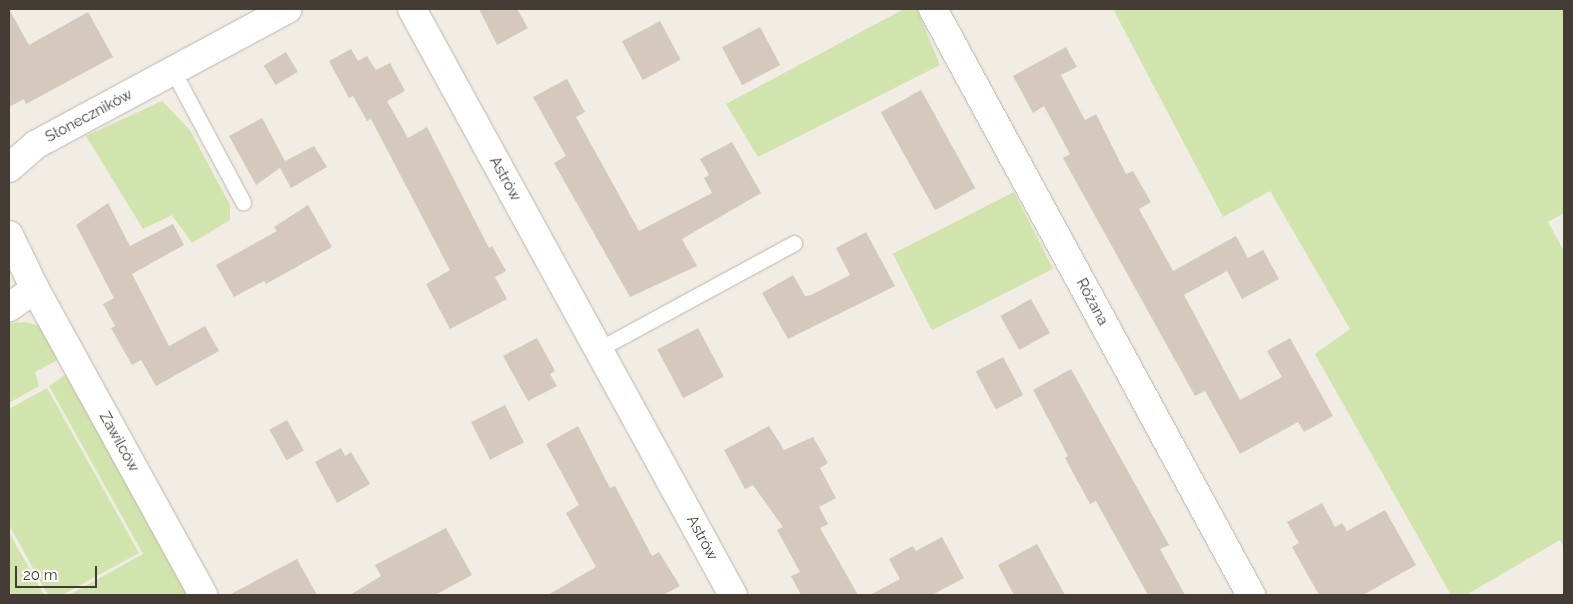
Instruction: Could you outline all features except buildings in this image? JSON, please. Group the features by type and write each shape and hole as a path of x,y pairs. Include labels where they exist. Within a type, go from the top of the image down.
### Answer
{"street":[{"name":"Słoneczników","path":"9,168 35,145 288,9"},
{"name":"Astrów","path":"412,9 733,595"},
{"name":"Różana","path":"933,9 1251,595"},
{"path":"9,235 35,289 9,307"},
{"name":"Zawilców","path":"35,289 203,595"}],"lane":[{"path":"173,71 243,202"},
{"path":"599,349 794,244"}],"green space":[{"path":"904,9 917,9 940,65 758,157 726,104"},
{"path":"1113,9 1564,9 1564,213 1548,222 1564,251 1564,548 1560,540 1466,595 1451,595 1315,354 1350,329 1270,191 1223,217"},
{"path":"162,101 190,130 230,205 230,220 192,243 172,215 143,229 86,136"},
{"path":"1014,192 1053,269 932,330 893,254"},
{"path":"26,322 45,328 59,359 35,372 39,386 9,403 9,323"},
{"path":"68,373 188,595 69,595 143,554 49,386"},
{"path":"47,388 139,553 62,595 48,595 9,525 9,409"},
{"path":"9,532 44,595 9,595"}]}
